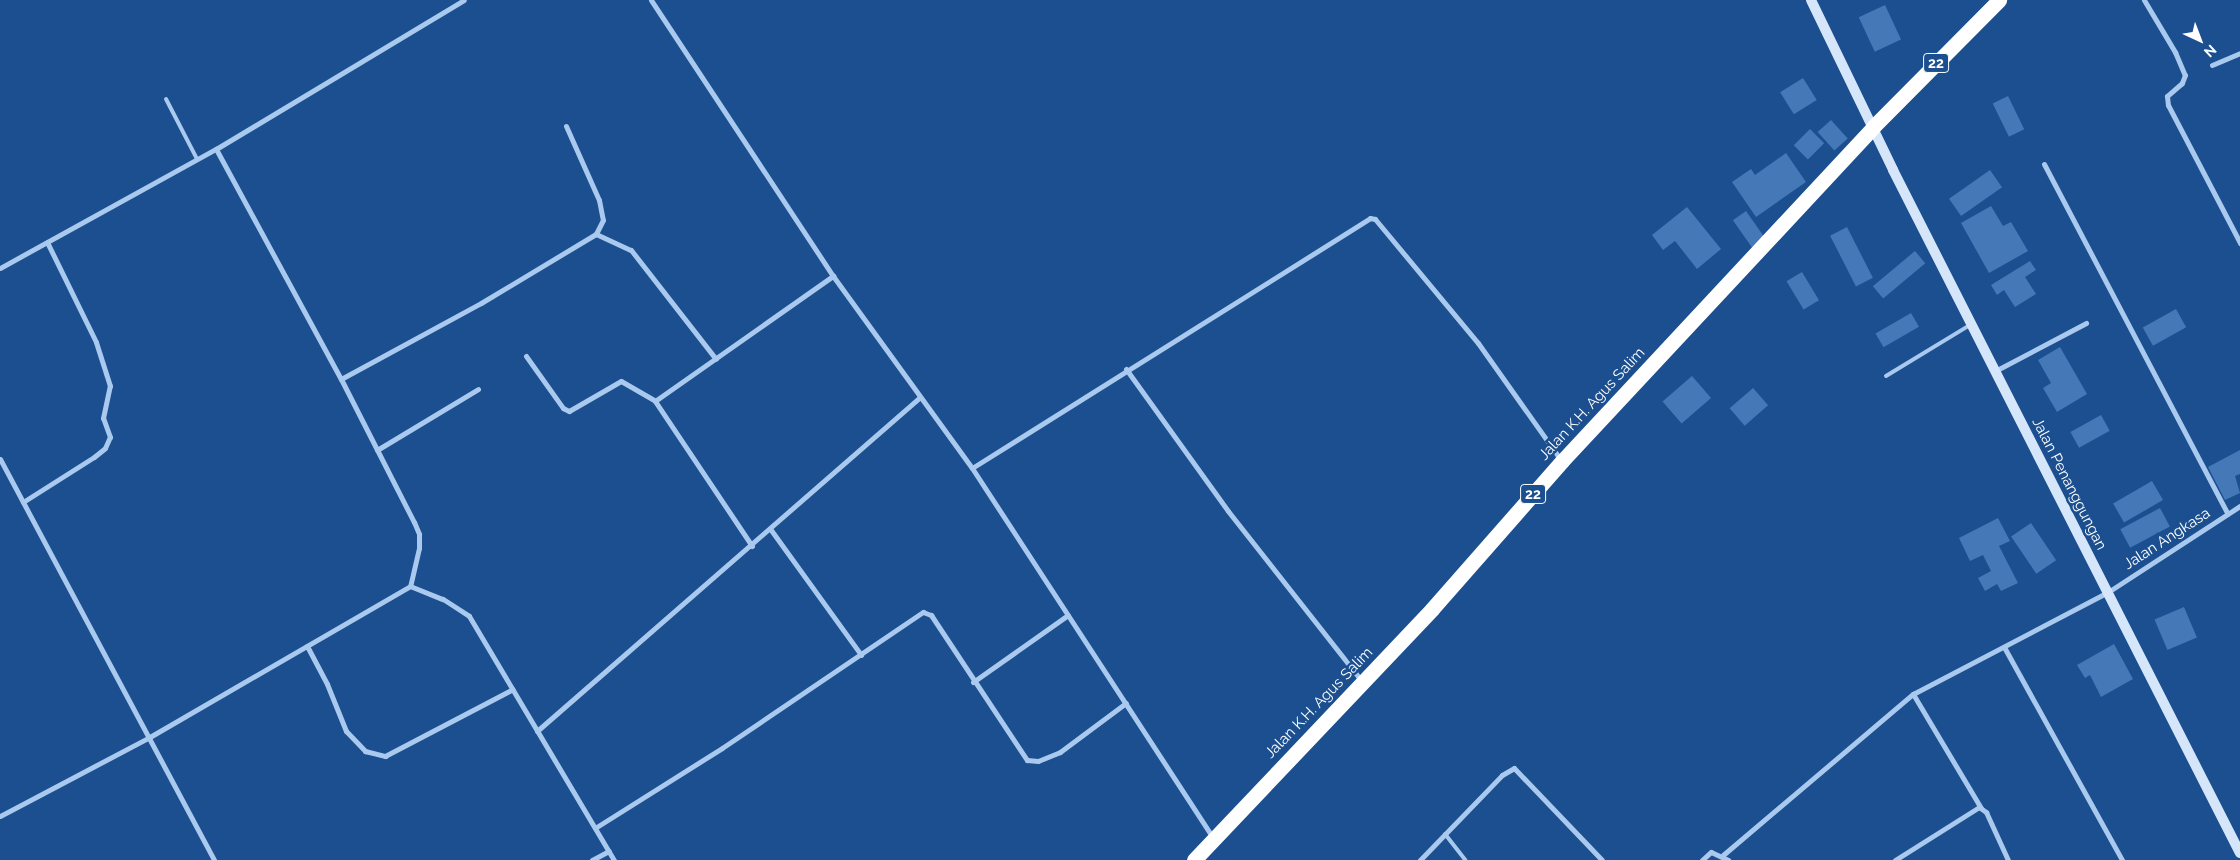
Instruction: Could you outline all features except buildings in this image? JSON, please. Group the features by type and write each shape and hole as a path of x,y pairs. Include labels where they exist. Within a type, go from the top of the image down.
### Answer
{"highway":[{"name":"22","path":"1873,127 1998,0"},
{"name":"Jalan K.H. Agus Salim","path":"1194,860 1363,682 1562,461 1873,127"}],"main road":[{"name":"Jalan Penanggungan","path":"1811,0 1971,324 2240,853"}],"street":[{"path":"0,268 216,149 464,0"},
{"path":"651,0 833,276 919,398 972,468 1214,839"},
{"path":"2144,0 2175,52 2185,75 2182,82 2167,96 2168,104 2240,243"},
{"path":"2212,65 2240,52"},
{"path":"342,379 481,303 596,234 603,220 599,200 566,126"},
{"path":"0,816 148,738 410,586 419,534 342,379 216,149"},
{"path":"2044,164 2228,514"},
{"path":"972,468 1126,369 1370,218 1375,219 1478,343 1562,461"},
{"path":"596,234 631,250 716,359"},
{"path":"23,502 94,458 105,448 110,437 103,418 110,386 96,342 47,242"},
{"path":"656,401 833,276"},
{"path":"1995,371 2086,323"},
{"path":"526,356 563,408 569,411 621,380 656,401 752,546"},
{"path":"1126,369 1228,511 1363,682"},
{"path":"377,450 478,389"},
{"path":"537,731 771,530 919,398"},
{"path":"0,459 214,860"},
{"name":"Jalan Angkasa","path":"1723,855 1913,694 2108,592 2240,506"},
{"path":"771,530 861,655"},
{"path":"410,586 443,599 469,616 614,860"},
{"path":"595,828 861,655 923,612 931,615 973,682 1027,760 1038,762 1060,752 1126,704"},
{"path":"973,682 1068,615"},
{"path":"307,646 328,684 346,731 365,751 385,756 513,689"},
{"path":"2004,647 2122,860"},
{"path":"1913,694 1982,808 2008,860"},
{"path":"1420,860 1502,775 1514,768 1602,860"},
{"path":"1895,860 1963,815 1982,808"},
{"path":"592,860 609,851"},
{"path":"1702,860 1711,852 1723,855 1728,860"}],"lane":[{"path":"166,99 197,159"},
{"path":"1886,376 1971,324"},
{"path":"1445,834 1465,860"}]}
